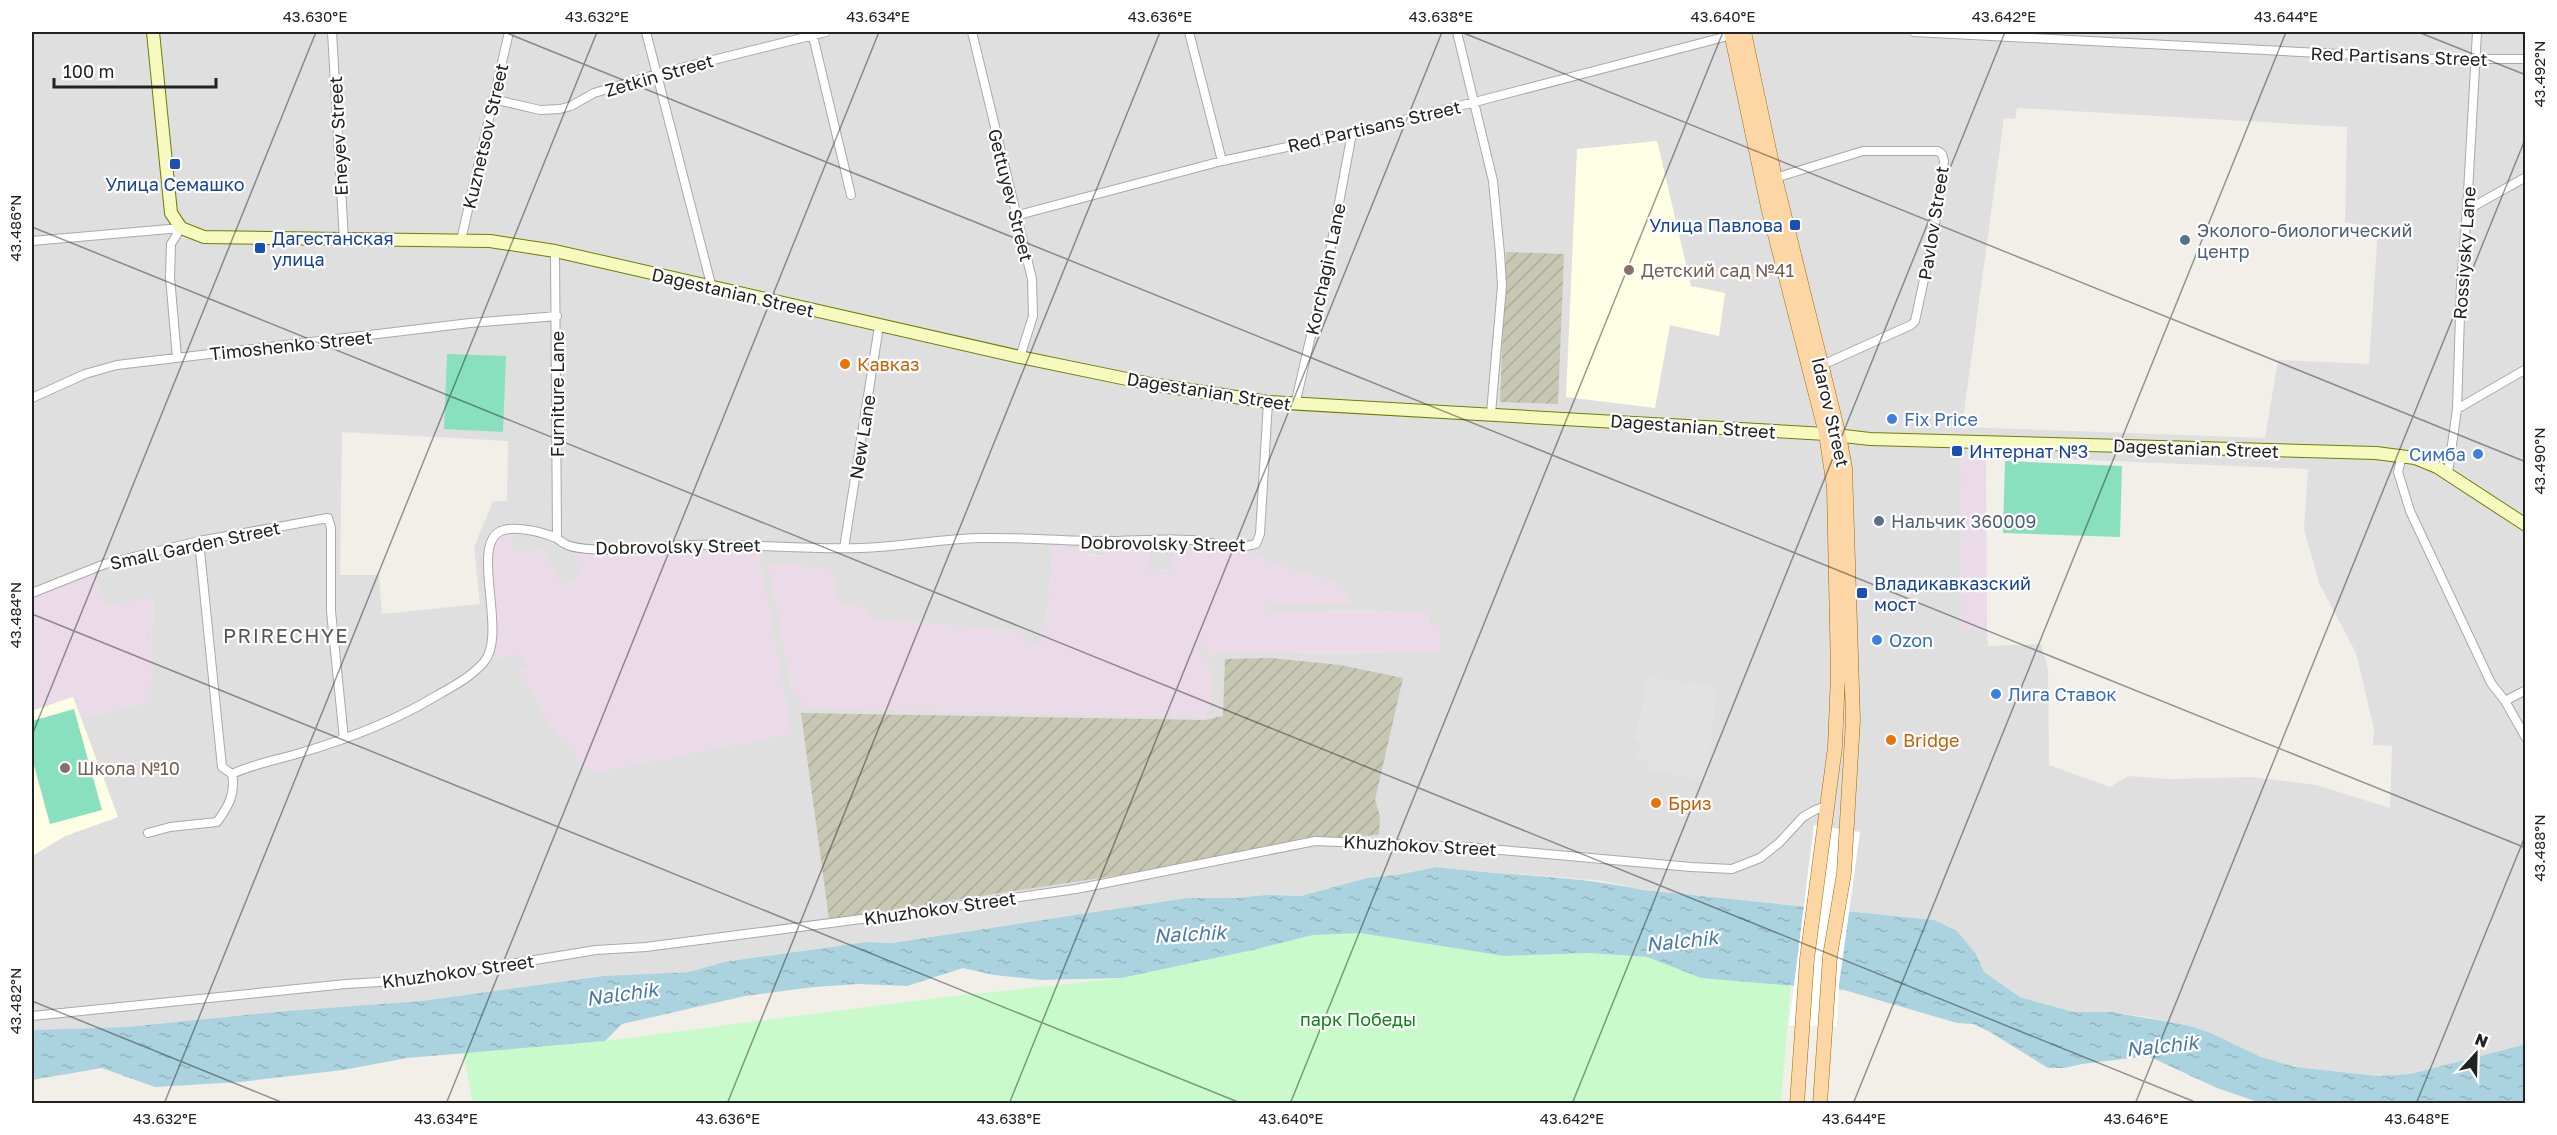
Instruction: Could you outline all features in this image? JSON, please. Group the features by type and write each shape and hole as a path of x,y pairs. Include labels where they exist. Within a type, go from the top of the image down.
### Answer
{"main road":[{"name":"Idarov Street","path":"1736,32 1821,366 1846,494 1853,720 1844,873 1830,956 1820,1104"},
{"name":"Idarov Street","path":"1736,32 1768,207 1833,435 1838,674 1834,747 1801,1019 1797,1104"}],"street":[{"path":"153,32 171,213 181,228 171,244 170,277 177,358"},
{"name":"Eneyev Street","path":"332,32 344,240"},
{"name":"Kuznetsov Street","path":"461,240 508,32"},
{"path":"646,32 712,288"},
{"name":"Zetkin Street","path":"493,99 540,110 560,110 594,93 657,74 812,33 826,32"},
{"name":"Gettuyev Street","path":"972,32 1034,298 1031,326 1020,357"},
{"path":"1189,32 1222,161"},
{"path":"1457,32 1493,181 1502,286 1491,413"},
{"name":"Red Partisans Street","path":"1015,216 1222,161 1352,133 1475,102 1736,32"},
{"name":"Red Partisans Street","path":"1914,32 2000,34 2474,61 2526,59"},
{"name":"Rossiysky Lane","path":"2448,473 2457,409 2461,284 2468,210 2476,32"},
{"path":"812,33 851,195"},
{"name":"Korchagin Lane","path":"1294,405 1329,257 1352,133"},
{"name":"Pavlov Street","path":"1775,178 1863,151 1938,152 1942,154 1944,160 1933,238 1915,321 1911,326 1821,366"},
{"path":"2468,210 2526,177"},
{"name":"Dagestanian Street","path":"32,241 181,228 204,237 490,241 555,251 879,326 1151,384 1294,405 1491,413 1870,439 2376,453 2415,458 2448,473 2526,525"},
{"name":"Furniture Lane","path":"555,251 557,538"},
{"name":"Timoshenko Street","path":"32,398 100,369 470,323 556,316"},
{"name":"New Lane","path":"844,548 879,326"},
{"path":"2457,409 2526,369"},
{"name":"Dobrovolsky Street","path":"232,774 388,723 476,670 488,656 492,641 493,613 487,551 493,535 508,528 557,538 571,546 606,550 634,550 644,546 691,544 861,548 978,538 1104,541 1193,540 1226,547 1246,548 1256,544 1260,534 1268,402"},
{"path":"2402,456 2398,472 2410,511 2490,683 2505,701 2526,738"},
{"name":"Small Garden Street","path":"32,593 105,564 199,541 328,518 331,528 331,611 344,739"},
{"path":"148,833 170,827 217,822 232,798 234,786 232,774 222,767 199,541"},
{"path":"2505,701 2526,690"},
{"name":"Khuzhokov Street","path":"32,1016 345,984 413,980 596,950 657,945 892,915 1076,889 1315,841 1467,847 1732,869 1750,863 1770,851 1803,817 1827,806"}],"shaded area":[{"path":"32,32 2525,32 2525,1044 2410,1074 2378,1076 2295,1067 2261,1057 2211,1033 2147,1017 2111,1012 2073,1012 2020,997 1984,972 1976,954 1934,920 1643,890 1603,881 1436,867 1367,878 1301,896 1187,898 890,943 866,942 724,962 689,972 602,976 422,1001 127,1027 32,1030 32,856 65,836 118,817 81,719 150,702 153,598 106,606 32,597","holes":["2017,108 2347,127 2345,222 2378,228 2369,364 2278,360 2265,438 1962,427 2004,118 2015,119","1657,141 1691,286 1670,325","342,432 508,441 507,501 493,501 474,547 480,604 382,614 379,575 340,575","1961,455 2308,469 2304,529 2319,583 2356,653 2374,729 2373,745 2392,746 2390,808 2316,785 2251,777 2169,779 2128,776 2110,787 2049,765 2048,669 2041,644 1988,646 1987,630 1962,629","513,534 513,551 562,585 581,575 573,551 628,558 645,552 556,733 520,672 529,666 521,653 494,659 495,626","1150,545 1150,571 1172,570 1235,550 1263,557 1266,561 1282,565 1290,570 1336,582 1353,603 1267,604 1267,612 1428,611 1429,625 1440,625 1440,653 1221,652 1211,655 1206,646 1194,646 792,690 769,565 791,564 840,603 858,605 872,619 1017,631 1031,644 1044,644 1040,634 1047,618 1053,546 1106,557 1106,547","1716,687 1637,757 1642,742 1635,739"]},
{"name":"Детский сад №41","path":"1657,141 1691,286 1725,293 1719,336 1670,325 1655,408 1566,397 1577,149"},
{"path":"1506,252 1564,254 1558,404 1500,402"},
{"path":"1961,455 1986,455 1987,630 1962,630"},
{"path":"513,534 513,551 544,549 562,585 581,575 572,551 628,558 645,552 759,553 792,734 591,774 556,733 542,711 520,672 529,666 521,654 493,659 495,626 490,556 494,536"},
{"path":"1150,545 1150,571 1172,570 1174,548 1235,550 1263,557 1266,561 1283,565 1290,570 1336,582 1353,603 1268,604 1267,612 1428,611 1429,625 1440,625 1440,653 1221,652 1210,656 1206,646 1195,646 1209,664 1213,694 1206,718 806,708 792,690 768,565 791,564 831,570 840,603 858,605 872,619 1017,631 1031,644 1043,644 1040,634 1047,618 1053,546 1087,548 1089,555 1105,557 1106,547"},
{"path":"94,574 106,606 153,597 150,702 81,719 73,697 32,711 32,597"},
{"path":"1270,658 1340,665 1403,678 1375,800 1380,816 1379,835 1339,837 1286,845 1166,868 829,919 801,713 1205,720 1223,716 1225,659"},
{"path":"1648,677 1716,687 1708,781 1647,769 1648,760 1637,758 1642,742 1635,739"},
{"name":"Школа №10","path":"73,697 118,817 65,836 32,856 32,711"}],"green space":[{"path":"447,354 506,356 503,432 444,429"},
{"path":"2005,461 2122,466 2120,537 2003,533"},
{"name":"Школа №10","path":"74,709 102,810 50,824 32,758 32,721"},
{"name":"парк Победы","path":"1339,932 1360,933 1504,956 1590,953 1647,957 1701,978 1791,984 1781,1103 473,1104 463,1052 605,1041 936,998 1121,978 1313,935"}],"water":[{"name":"Nalchik","path":"1436,867 1934,920 1957,931 1976,954 1984,972 2020,997 2073,1012 2111,1012 2186,1025 2211,1033 2261,1057 2295,1067 2378,1076 2410,1074 2526,1044 2525,1103 2261,1103 2217,1088 2148,1056 2064,1068 2048,1068 1973,1024 1957,1023 1844,990 1701,978 1647,957 1590,953 1504,956 1360,933 1313,935 1121,978 1041,980 994,975 963,968 907,986 858,984 745,996 622,1024 605,1041 407,1058 343,1070 240,1082 155,1087 102,1068 32,1080 32,1030 127,1027 287,1011 422,1001 603,976 689,972 724,962 866,942 891,943 1187,898 1301,896 1367,878"}],"pier":[{"path":"1814,825 1860,832 1839,985 1837,1026 1789,1025"}],"place":[{"name":"Улица Семашко","path":"175,164"},
{"name":"Улица Павлова","path":"1795,225"},
{"name":"Эколого-биологический центр","path":"2185,240"},
{"name":"Дагестанская улица","path":"260,248"},
{"name":"Детский сад №41","path":"1629,270"},
{"name":"Кавказ","path":"845,364"},
{"name":"Fix Price","path":"1892,419"},
{"name":"Интернат №3","path":"1957,451"},
{"name":"Симба","path":"2478,454"},
{"name":"Нальчик 360009","path":"1879,521"},
{"name":"Владикавказский мост","path":"1862,593"},
{"name":"Ozon","path":"1877,640"},
{"name":"Лига Ставок","path":"1996,694"},
{"name":"Bridge","path":"1891,740"},
{"name":"Школа №10","path":"65,768"},
{"name":"Бриз","path":"1656,803"}],"district":[{"name":"PRIRECHYE","path":"286,635"}]}
